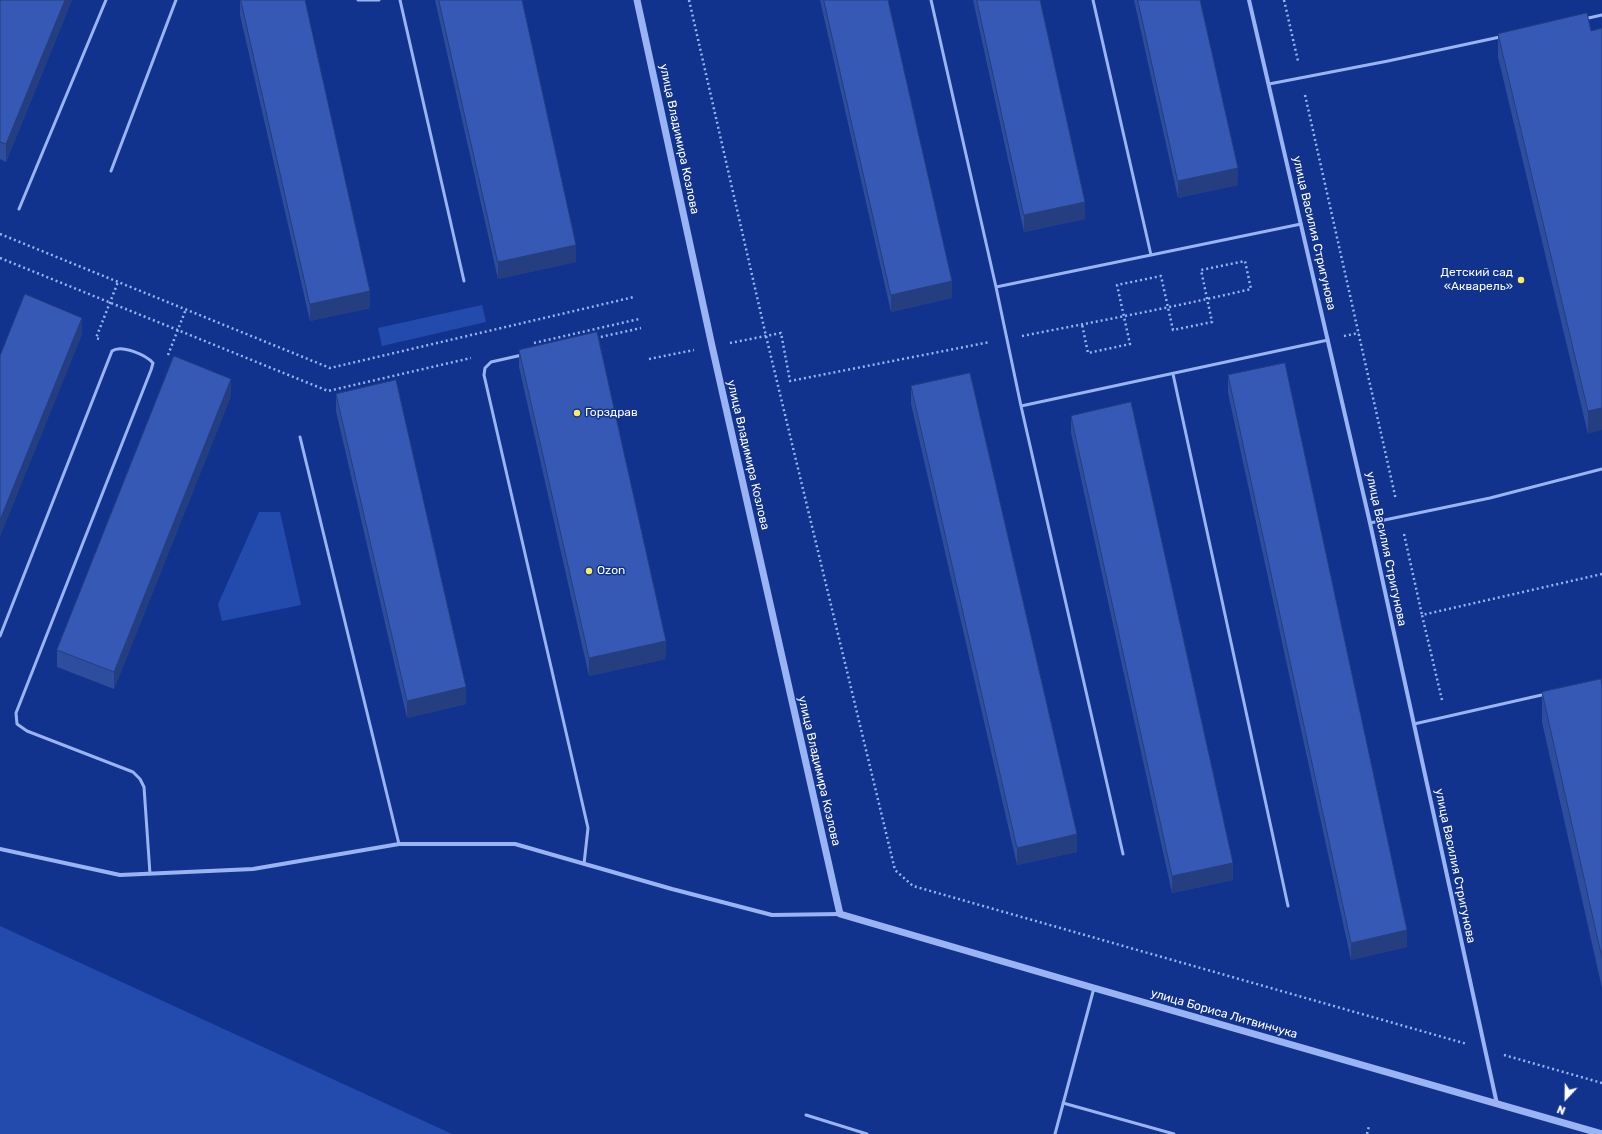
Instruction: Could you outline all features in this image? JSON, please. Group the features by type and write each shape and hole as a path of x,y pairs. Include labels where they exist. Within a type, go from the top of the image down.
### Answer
{"street":[{"name":"улица Владимира Козлова","path":"637,0 712,346 840,914"},
{"name":"улица Василия Стригунова","path":"1249,0 1370,523 1498,1104"},
{"path":"0,849 120,875 253,869 399,844 515,844 772,915 840,914"},
{"name":"улица Бориса Литвинчука","path":"840,914 1602,1134"}],"lane":[{"path":"19,209 106,0"},
{"path":"111,171 176,0"},
{"path":"358,0 379,0"},
{"path":"400,0 464,281"},
{"path":"931,0 1021,406 1123,854"},
{"path":"1093,0 1151,255"},
{"path":"1579,20 1602,15"},
{"path":"1269,84 1503,36"},
{"path":"996,288 1301,224"},
{"path":"1021,406 1328,340"},
{"path":"0,636 112,351 115,348 122,348 149,358 152,363 16,713 17,724 27,731 133,772 140,779 144,787 150,874"},
{"path":"528,354 491,362 484,368 484,375 588,828 584,864"},
{"path":"1173,374 1288,906"},
{"path":"300,437 399,844"},
{"path":"1370,523 1490,498 1602,469"},
{"path":"1414,724 1550,693"},
{"path":"1055,1134 1094,988"},
{"path":"1063,1103 1174,1134"},
{"path":"806,1115 867,1134"}],"path":[{"path":"690,0 766,336 895,870 913,886 1602,1083"},
{"path":"1284,0 1446,717"},
{"path":"0,234 330,368 634,298"},
{"path":"0,258 328,391 476,357"},
{"path":"649,359 781,333 790,381 1082,324 1124,316 1168,308 1207,299 1251,289 1245,261 1201,270 1207,299 1212,322 1173,330 1168,308 1162,276 1118,285 1124,316 1130,344 1088,353 1082,324"},
{"path":"115,348 96,338 118,282"},
{"path":"152,363 164,364 186,309"},
{"path":"530,344 639,319"},
{"path":"596,338 641,328"},
{"path":"1422,615 1602,574"},
{"path":"1367,1134 1369,1126"}],"shaded area":[{"path":"482,305 486,322 382,346 378,328"},
{"path":"259,512 280,512 301,605 222,621 218,604"},
{"path":"0,926 452,1134 0,1134"}],"building":[{"path":"1,0 65,0 6,144 0,142"},
{"path":"241,0 305,0 370,291 310,304"},
{"path":"439,0 522,0 576,245 498,262"},
{"path":"824,0 888,0 952,281 891,295"},
{"path":"977,0 1040,0 1085,202 1024,215"},
{"path":"1138,0 1200,0 1238,168 1178,181"},
{"path":"1587,13 1591,31 1602,28 1602,408 1588,411 1498,34"},
{"path":"25,294 82,318 0,520 0,356"},
{"path":"597,332 666,641 589,658 519,350"},
{"path":"174,356 231,379 114,672 57,650"},
{"path":"1285,363 1407,930 1351,943 1228,375"},
{"path":"970,373 1077,834 1017,848 911,386"},
{"path":"396,380 466,687 407,701 336,394"},
{"path":"1131,402 1233,863 1172,876 1071,416"},
{"path":"1601,679 1602,685 1602,958 1542,692"}],"place":[{"name":"Детский сад «Акварель»","path":"1521,280"},
{"name":"Горздрав","path":"577,413"},
{"name":"Ozon","path":"589,571"}]}
